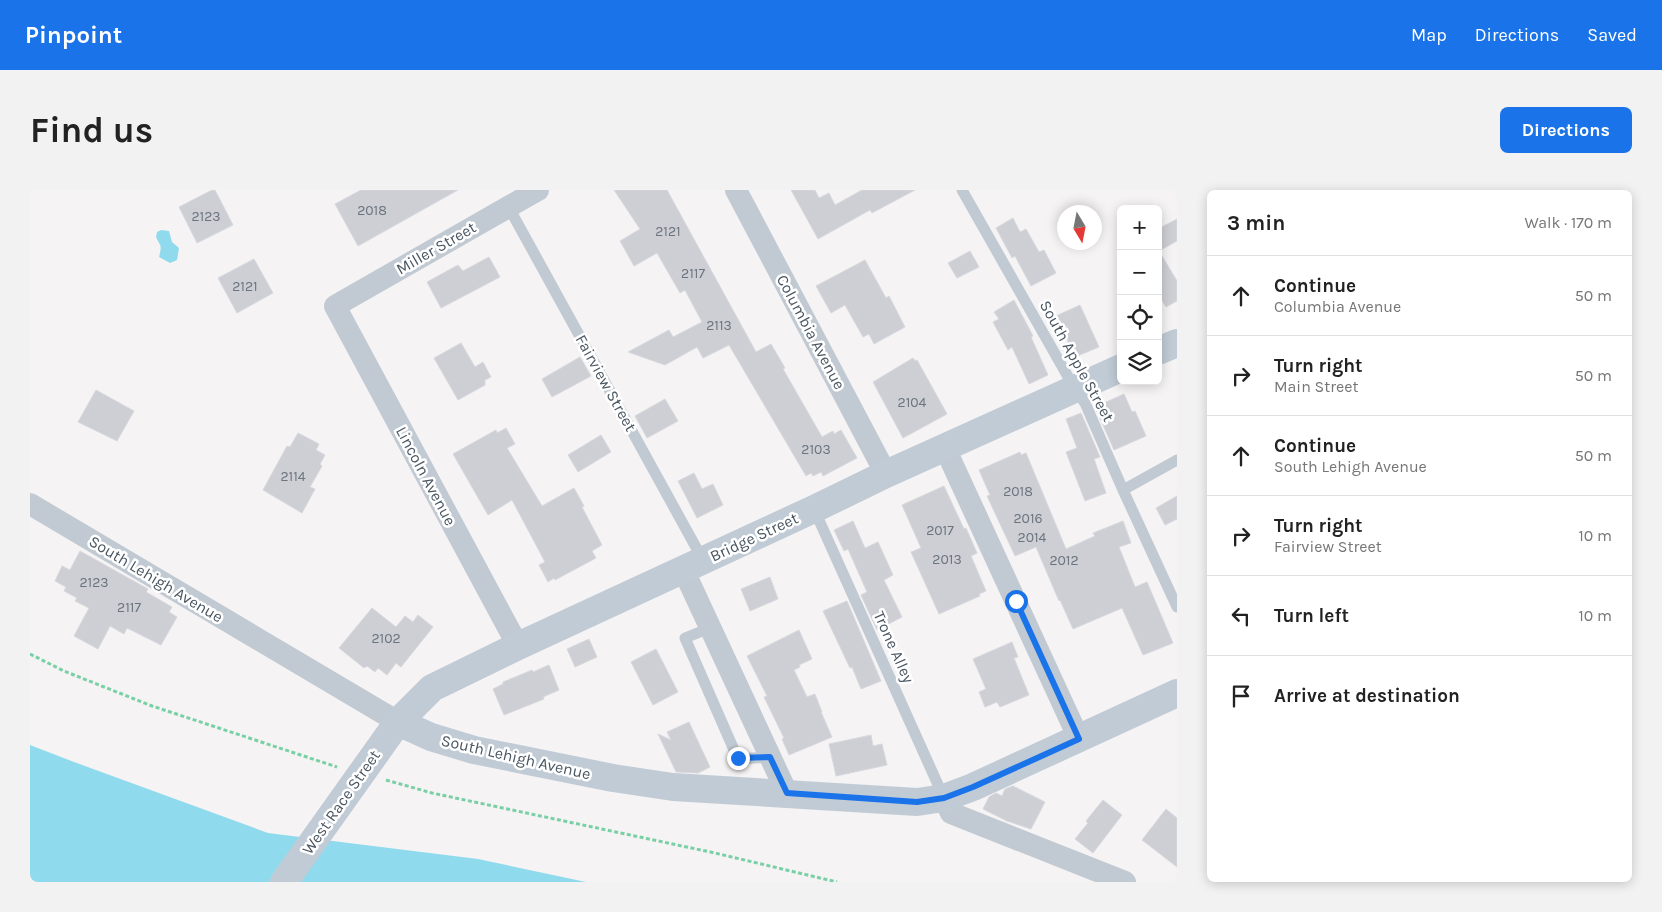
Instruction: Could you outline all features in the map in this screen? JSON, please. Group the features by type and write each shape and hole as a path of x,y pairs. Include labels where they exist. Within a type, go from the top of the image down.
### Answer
{"main road":[{"path":"1162,349 1177,343"},
{"name":"Bridge Street","path":"398,722 432,688 886,474 1117,370"},
{"name":"South Lehigh Avenue","path":"398,722 431,737 474,750 613,778 680,788 917,802 944,798 973,787 1177,693"},
{"name":"West Race Street","path":"284,882 398,722"}],"street":[{"name":"Miller Street","path":"335,306 538,190"},
{"name":"Columbia Avenue","path":"736,190 886,474"},
{"name":"Lincoln Avenue","path":"335,306 518,646"},
{"path":"944,448 1079,739"},
{"name":"South Lehigh Avenue","path":"30,504 398,722"},
{"name":"Fairview Street","path":"693,564 710,628 787,793"},
{"path":"944,798 951,814 1125,882"}],"lane":[{"name":"South Apple Street","path":"962,190 1085,403 1177,607"},
{"name":"Fairview Street","path":"508,206 693,564"},
{"path":"1123,490 1177,460"},
{"name":"Trone Alley","path":"814,509 944,798"},
{"path":"710,628 685,638 738,758 770,757"}],"path":[{"path":"30,654 64,671 152,706 341,768"},
{"path":"377,778 432,793 715,853 837,882"}],"water":[{"path":"161,230 169,231 172,242 179,248 177,260 170,263 159,257 160,246 156,237 157,232"},
{"path":"30,745 268,833 478,859 586,882 30,882"}],"building":[{"path":"215,190 233,225 197,243 179,207"},
{"path":"361,190 458,190 358,246 335,204"},
{"path":"614,190 667,190 756,352 771,344 822,437 833,431 834,434 841,430 857,458 823,476 821,472 813,476 811,473 806,476 729,345 703,358 697,347 665,365 628,352 669,330 673,337 702,322 685,290 680,293 657,253 634,266 620,241 640,229"},
{"path":"791,190 815,190 819,198 829,193 835,205 862,190 915,190 872,213 870,210 818,239"},
{"path":"1013,218 1020,232 1026,229 1039,252 1044,250 1056,273 1031,286 1015,256 1012,258 996,228"},
{"path":"1177,219 1177,241 1162,249 1162,227"},
{"path":"970,251 979,267 957,278 948,263"},
{"path":"1162,256 1177,281 1177,301 1166,307 1162,300"},
{"path":"489,257 500,277 441,308 427,282 458,265 463,271"},
{"path":"254,259 273,293 237,313 218,278"},
{"path":"865,260 886,298 889,296 905,327 874,344 869,334 863,337 845,305 831,313 816,286"},
{"path":"1014,300 1033,336 1031,337 1048,375 1029,384 1012,347 1008,350 993,322 999,319 994,312"},
{"path":"1080,305 1099,347 1075,357 1056,316"},
{"path":"461,343 475,367 483,362 491,377 485,380 485,385 458,400 434,358"},
{"path":"580,357 591,376 552,397 542,379"},
{"path":"913,358 915,361 917,360 947,414 903,438 873,382"},
{"path":"96,390 134,411 117,441 78,422"},
{"path":"1124,394 1132,412 1135,411 1146,436 1114,450 1095,407"},
{"path":"665,399 678,421 647,438 635,416"},
{"path":"1081,413 1100,457 1094,459 1106,493 1085,501 1066,452 1077,448 1066,419"},
{"path":"506,428 515,444 507,448 542,506 574,488 602,545 592,551 596,558 555,580 554,578 548,582 539,565 545,562 512,500 488,515 453,454 496,430 497,433"},
{"path":"298,433 319,444 316,450 325,455 320,464 322,466 310,487 315,489 302,513 263,490 287,446 290,447"},
{"path":"601,435 611,452 578,472 568,455"},
{"path":"1020,452 1021,455 1026,453 1066,549 1095,536 1093,533 1123,521 1131,543 1119,547 1135,587 1147,582 1173,643 1143,655 1122,608 1073,629 1036,547 1015,556 987,496 990,495 979,470"},
{"path":"694,473 702,489 713,484 723,505 697,518 678,481"},
{"path":"944,486 977,553 971,556 986,591 979,594 980,596 939,614 911,552 921,548 902,505"},
{"path":"1177,496 1177,519 1165,525 1156,508"},
{"path":"853,521 865,548 878,542 893,575 884,580 902,617 877,630 861,595 867,592 848,549 844,551 834,530"},
{"path":"80,551 148,589 146,592 172,607 169,612 177,617 161,645 127,628 124,634 110,626 98,649 74,636 89,608 75,601 77,598 64,591 66,587 55,581 62,566 70,570"},
{"path":"770,577 778,599 750,611 741,589"},
{"path":"847,601 881,681 861,689 852,667 850,668 823,611"},
{"path":"372,608 396,627 405,616 413,622 418,615 433,627 401,667 396,663 387,675 378,668 375,672 367,666 364,668 339,648"},
{"path":"799,630 812,659 799,665 800,667 794,670 807,697 815,694 832,737 789,755 782,739 784,738 764,697 767,696 747,656"},
{"path":"589,639 597,657 575,667 567,649"},
{"path":"1012,642 1018,657 1014,658 1029,695 1000,707 997,702 985,707 979,692 986,689 973,659"},
{"path":"656,649 678,692 653,705 631,662"},
{"path":"549,665 559,690 543,697 544,699 504,715 493,689 503,684 503,682"},
{"path":"689,722 710,767 698,773 676,772 658,734 671,740 667,732"},
{"path":"871,735 873,746 882,744 887,765 836,776 829,744"},
{"path":"1013,786 1045,802 1031,829 1007,821 983,809 989,797 996,793 1002,796 1005,789"},
{"path":"1103,800 1122,815 1093,853 1075,839 1088,823 1086,821"},
{"path":"1166,809 1177,818 1177,867 1142,840"}],"route":[{"path":"738,758 770,757 787,793 917,802 944,798 973,787 1079,739 1016,601"}]}
